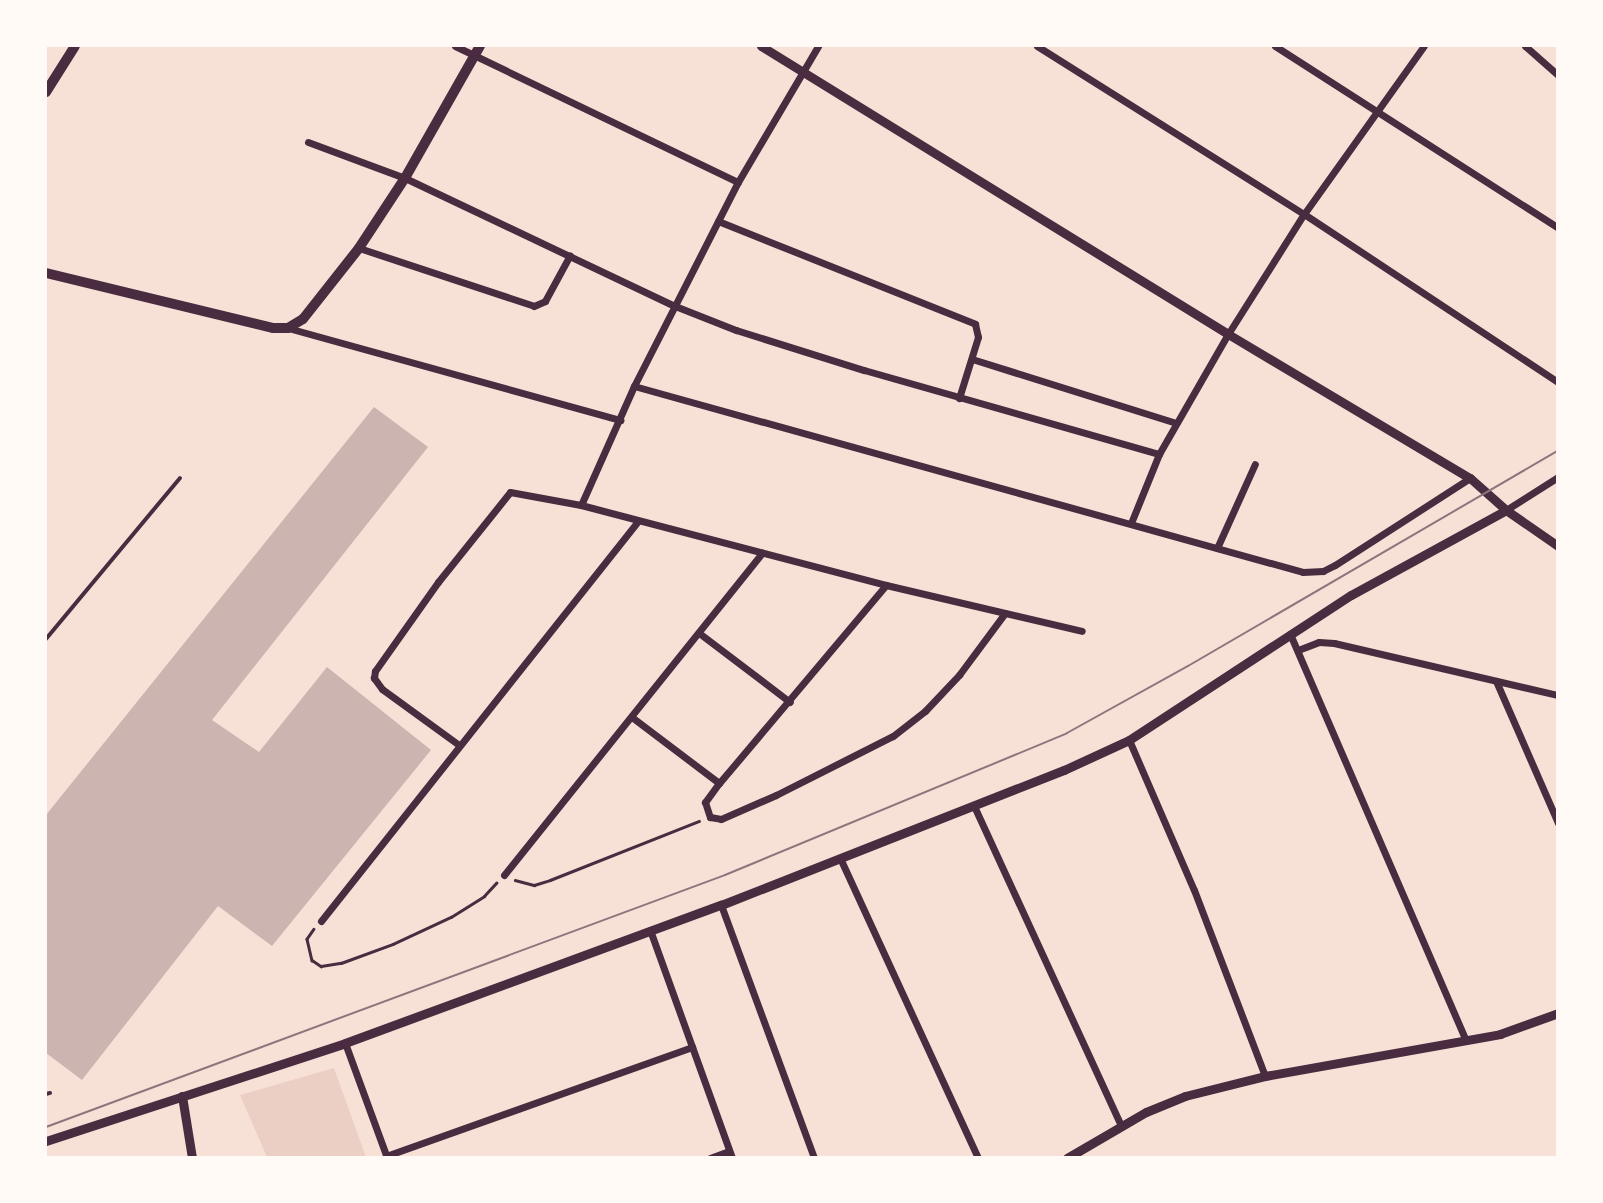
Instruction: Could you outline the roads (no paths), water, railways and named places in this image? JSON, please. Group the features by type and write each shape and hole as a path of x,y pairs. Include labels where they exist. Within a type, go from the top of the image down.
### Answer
{"main road":[{"path":"46,92 75,46"},
{"path":"46,273 273,328 288,328 303,319 359,248 405,178 477,50"}],"street":[{"path":"455,46 477,50 738,181"},
{"path":"761,46 1228,334 1471,478 1506,509 1558,546"},
{"path":"581,505 634,386 738,181 818,46"},
{"path":"1037,46 1304,214 1558,382"},
{"path":"1275,46 1558,228"},
{"path":"1131,523 1159,454 1228,334 1304,214 1376,109 1424,46"},
{"path":"1525,46 1558,75"},
{"path":"308,142 405,178 675,306 736,330 959,398 1159,454"},
{"path":"718,221 975,324 978,337 959,398"},
{"path":"359,248 534,306 545,301 570,256"},
{"path":"288,328 620,420"},
{"path":"972,359 1176,423"},
{"path":"634,386 1303,572 1323,571 1471,478"},
{"path":"1217,548 1255,464"},
{"path":"46,1141 345,1043 721,905 974,806 1129,740 1351,594 1506,509 1558,477"},
{"path":"459,745 382,689 374,678 375,671 446,572 510,492 581,505 886,585 1082,631"},
{"path":"321,921 638,521"},
{"path":"504,874 633,718 762,553"},
{"path":"886,585 719,783 705,802 710,817 721,819 776,796 893,736 925,711 958,675 1005,613"},
{"path":"699,633 790,702"},
{"path":"1290,634 1466,1041"},
{"path":"1298,650 1319,642 1334,643 1558,695"},
{"path":"1496,681 1558,823"},
{"path":"633,718 719,783"},
{"path":"1129,740 1194,890 1265,1076"},
{"path":"974,806 1121,1126"},
{"path":"840,858 978,1157"},
{"path":"721,905 814,1157"},
{"path":"650,930 731,1154 710,1157"},
{"path":"1067,1157 1121,1126 1185,1096 1265,1076 1466,1041 1530,1026 1558,1013"},
{"path":"345,1043 387,1156 692,1047"},
{"path":"181,1096 192,1157"}],"lane":[{"path":"46,639 180,478"}],"tram line":[{"path":"46,1127 725,875 1067,733 1188,666 1558,451"}]}
